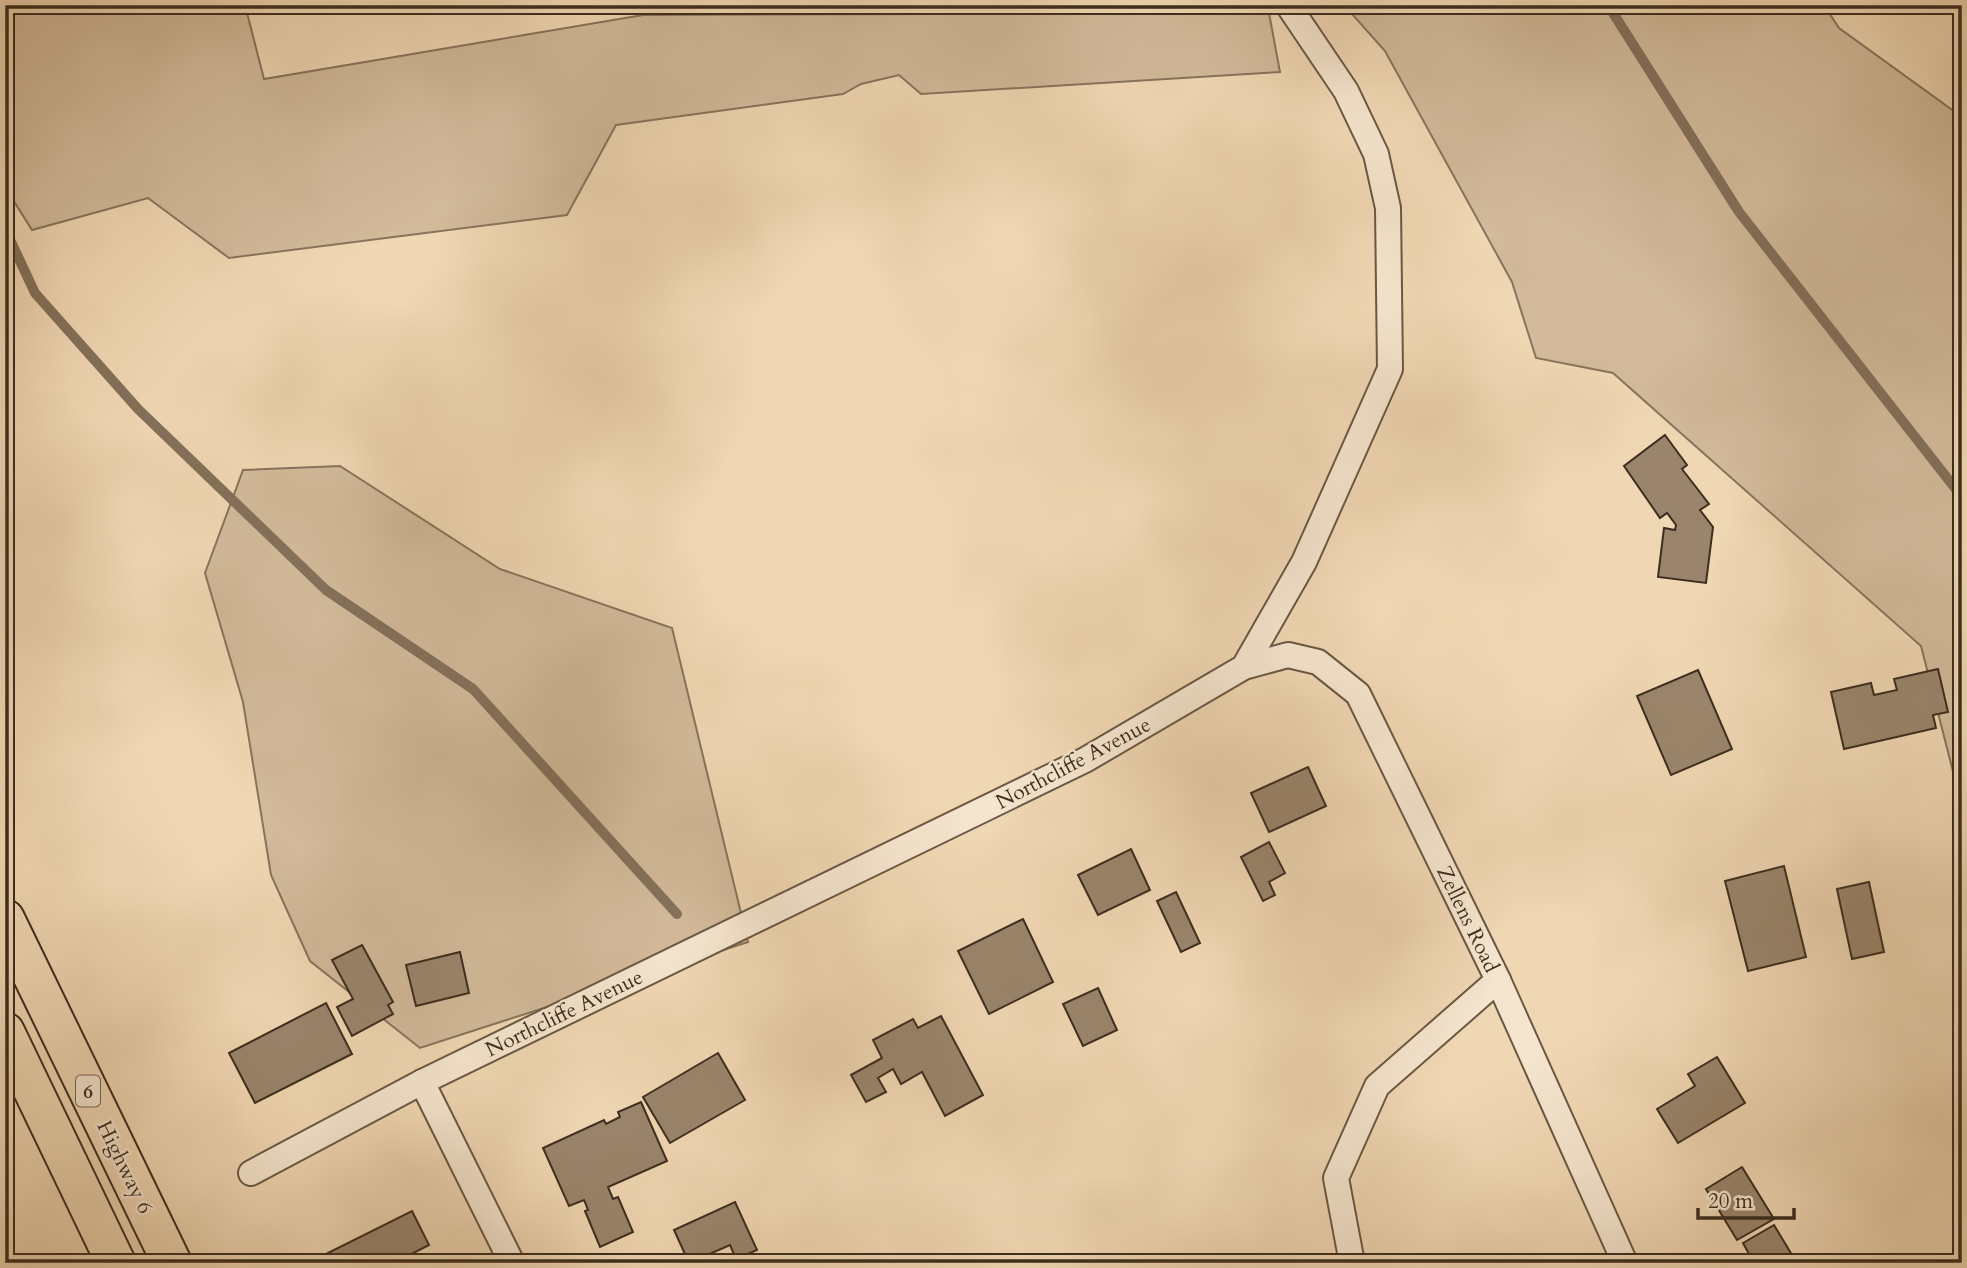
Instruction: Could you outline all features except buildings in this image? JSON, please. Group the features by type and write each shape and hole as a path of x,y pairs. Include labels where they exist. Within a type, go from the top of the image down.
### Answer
{"highway":[{"name":"Highway 6","path":"5,919 172,1263"},
{"name":"6","path":"5,1032 116,1263"}],"street":[{"name":"Northcliffe Avenue","path":"251,1173 422,1082 1085,760 1244,667 1304,562 1390,369 1388,208 1376,154 1346,91 1288,5"},
{"name":"Zellens Road","path":"1244,667 1288,655 1318,662 1358,694 1498,980 1625,1263"},
{"path":"1352,1263 1336,1178 1377,1086 1498,980"},
{"path":"422,1082 512,1263"}],"shaded area":[{"path":"5,5 245,5 264,79 643,15 1269,13 1280,72 921,94 899,75 861,84 843,94 616,125 567,215 229,258 148,198 32,230 5,187"},
{"path":"1344,5 1824,5 1839,28 1962,117 1962,807 1921,646 1613,373 1536,358 1512,282 1385,51"},
{"path":"340,466 500,569 672,628 748,942 420,1048 310,961 271,875 243,702 205,573 243,470"}],"waterway":[{"path":"1608,5 1739,212 1962,497"},
{"path":"5,229 35,293 138,409 326,590 473,689 677,914"}]}
